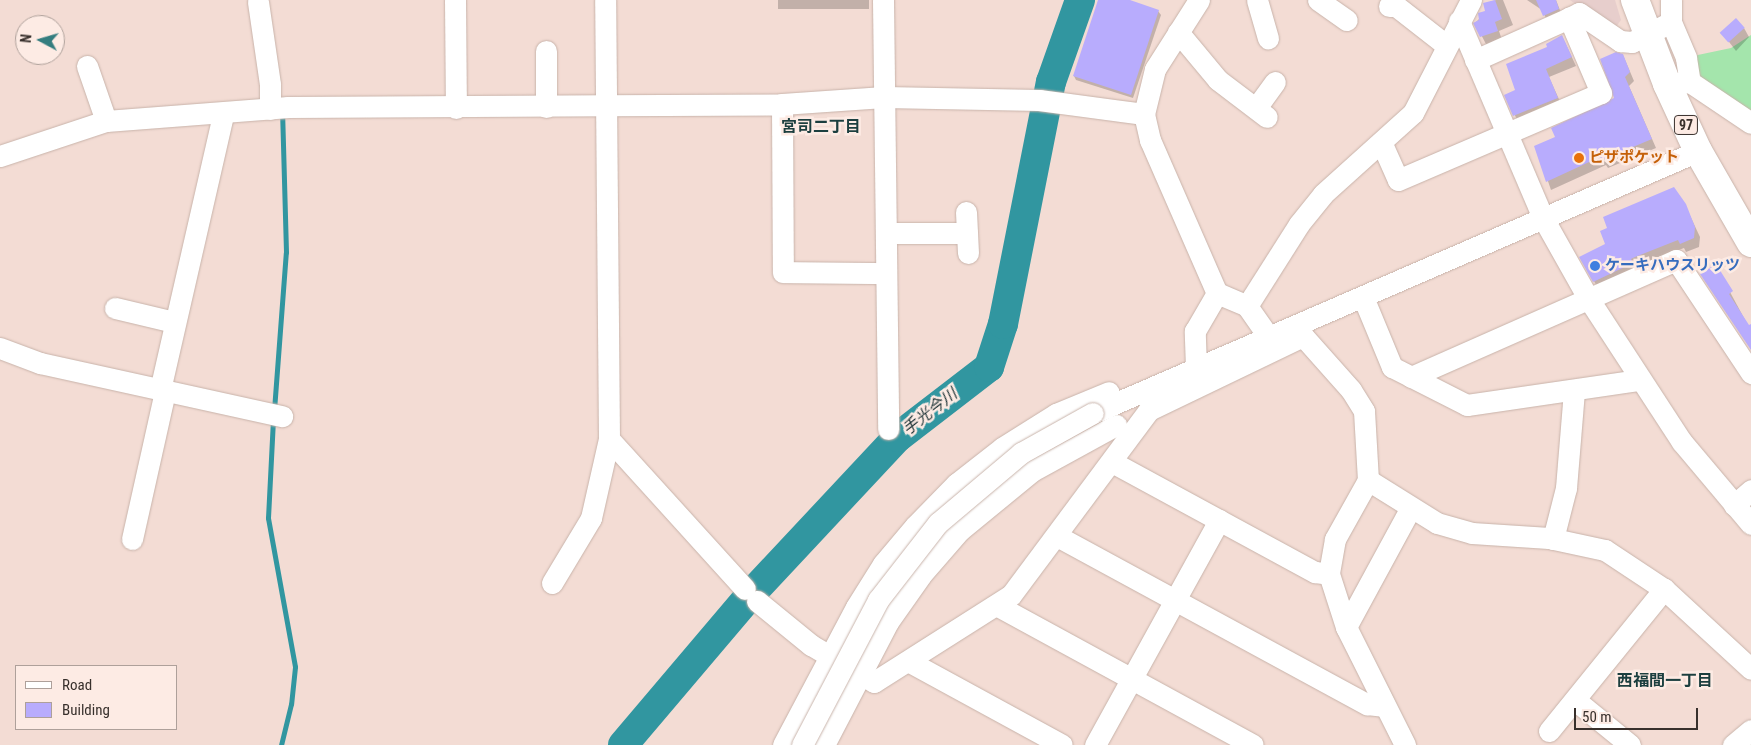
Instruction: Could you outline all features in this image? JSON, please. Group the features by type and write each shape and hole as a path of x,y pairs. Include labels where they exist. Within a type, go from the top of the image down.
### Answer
{"main road":[{"name":"97","path":"1636,0 1646,33 1679,83 1698,150 1751,242"}],"street":[{"path":"455,0 456,108"},
{"path":"552,583 591,518 609,440 605,0"},
{"path":"883,0 888,429"},
{"path":"1198,0 1152,77 1144,114 1150,140 1217,293 1247,306 1269,337"},
{"path":"1257,0 1268,38"},
{"path":"1318,0 1347,20"},
{"path":"1247,306 1299,224 1323,194 1382,144 1413,114 1446,45 1471,0"},
{"path":"1671,0 1671,22 1686,58 1679,83 1751,123"},
{"path":"258,2 270,84 270,109"},
{"path":"1389,6 1396,6 1446,45"},
{"path":"1475,60 1579,13 1620,41 1632,42 1646,33 1671,22"},
{"path":"1382,144 1398,180 1600,93 1569,18"},
{"path":"1459,21 1543,218 1588,298 1639,380 1682,442 1751,524"},
{"path":"1178,32 1218,80 1262,113 1274,82"},
{"path":"546,51 546,107"},
{"path":"87,66 106,121"},
{"path":"0,156 106,121 270,109 782,104 884,97 1046,102 1144,114"},
{"path":"782,104 783,272 886,273"},
{"path":"132,539 163,390 174,322 222,114"},
{"path":"609,440 751,595 828,656 874,682 1012,596 1149,410 1363,297 1698,150"},
{"path":"887,233 967,243 966,212"},
{"path":"1411,377 1676,260 1751,373"},
{"path":"1196,368 1195,332 1217,293"},
{"path":"1363,297 1392,367 1467,405 1574,391 1639,380"},
{"path":"115,308 174,322"},
{"path":"802,745 878,600 938,522 1021,452 1106,414 1152,387 1269,337 1301,330"},
{"path":"1301,330 1351,390 1364,411 1368,480 1334,540 1329,574 1346,627 1383,706 1405,745"},
{"path":"0,348 40,363 282,416"},
{"path":"764,745 783,745 828,656 884,564 956,484 1002,448 1056,414 1132,382 1152,387"},
{"path":"1553,539 1566,488 1574,391"},
{"path":"1106,414 1125,445"},
{"path":"824,745 888,622 921,575 960,530 1106,414"},
{"path":"1112,462 1315,572 1329,574"},
{"path":"1368,480 1410,509 1437,524 1472,533 1553,539 1605,550 1664,589 1751,669"},
{"path":"1734,505 1751,490"},
{"path":"1346,627 1410,509"},
{"path":"1095,745 1219,520"},
{"path":"1057,536 1368,704 1383,706"},
{"path":"1550,731 1664,589"},
{"path":"998,606 1254,745"},
{"path":"908,660 1062,745"},
{"path":"1575,700 1630,745"},
{"path":"1733,745 1751,730"}],"shaded area":[{"path":"1570,0 1615,0 1621,20 1613,31"}],"green space":[{"path":"1751,35 1751,113 1697,78 1693,56 1731,48"}],"building":[{"path":"1098,0 1130,0 1159,10 1131,95 1073,76"},
{"path":"1495,0 1502,19 1495,22 1498,31 1480,37 1473,23 1479,20 1478,13 1485,11 1483,3"},
{"path":"1536,0 1556,0 1559,9 1543,16"},
{"path":"1736,18 1745,28 1728,42 1720,33"},
{"path":"1562,35 1572,57 1546,69 1558,98 1513,116 1504,95 1515,90 1506,64 1547,47 1546,44"},
{"path":"1616,52 1623,54 1630,72 1625,77 1652,139 1602,160 1600,157 1546,182 1534,146 1555,137 1551,128 1614,98 1600,59"},
{"path":"1674,187 1686,204 1695,227 1694,238 1680,244 1678,240 1635,257 1631,259 1633,263 1593,282 1579,257 1605,244 1600,231 1607,228 1603,217"},
{"path":"1716,264 1733,291 1729,294 1749,325 1751,324 1751,350 1700,274"}],"waterway":[{"name":"手光今川","path":"623,745 750,595 898,437 989,367 1003,324 1051,82 1080,0"},
{"path":"274,410 286,252 282,112"},
{"path":"273,419 268,518 295,667 291,704 281,745"}],"place":[{"name":"ピザポケット","path":"1579,158"},
{"name":"ケーキハウスリッツ","path":"1595,266"}],"district":[{"name":"宮司二丁目","path":"821,127"},
{"name":"西福間一丁目","path":"1665,681"}]}
